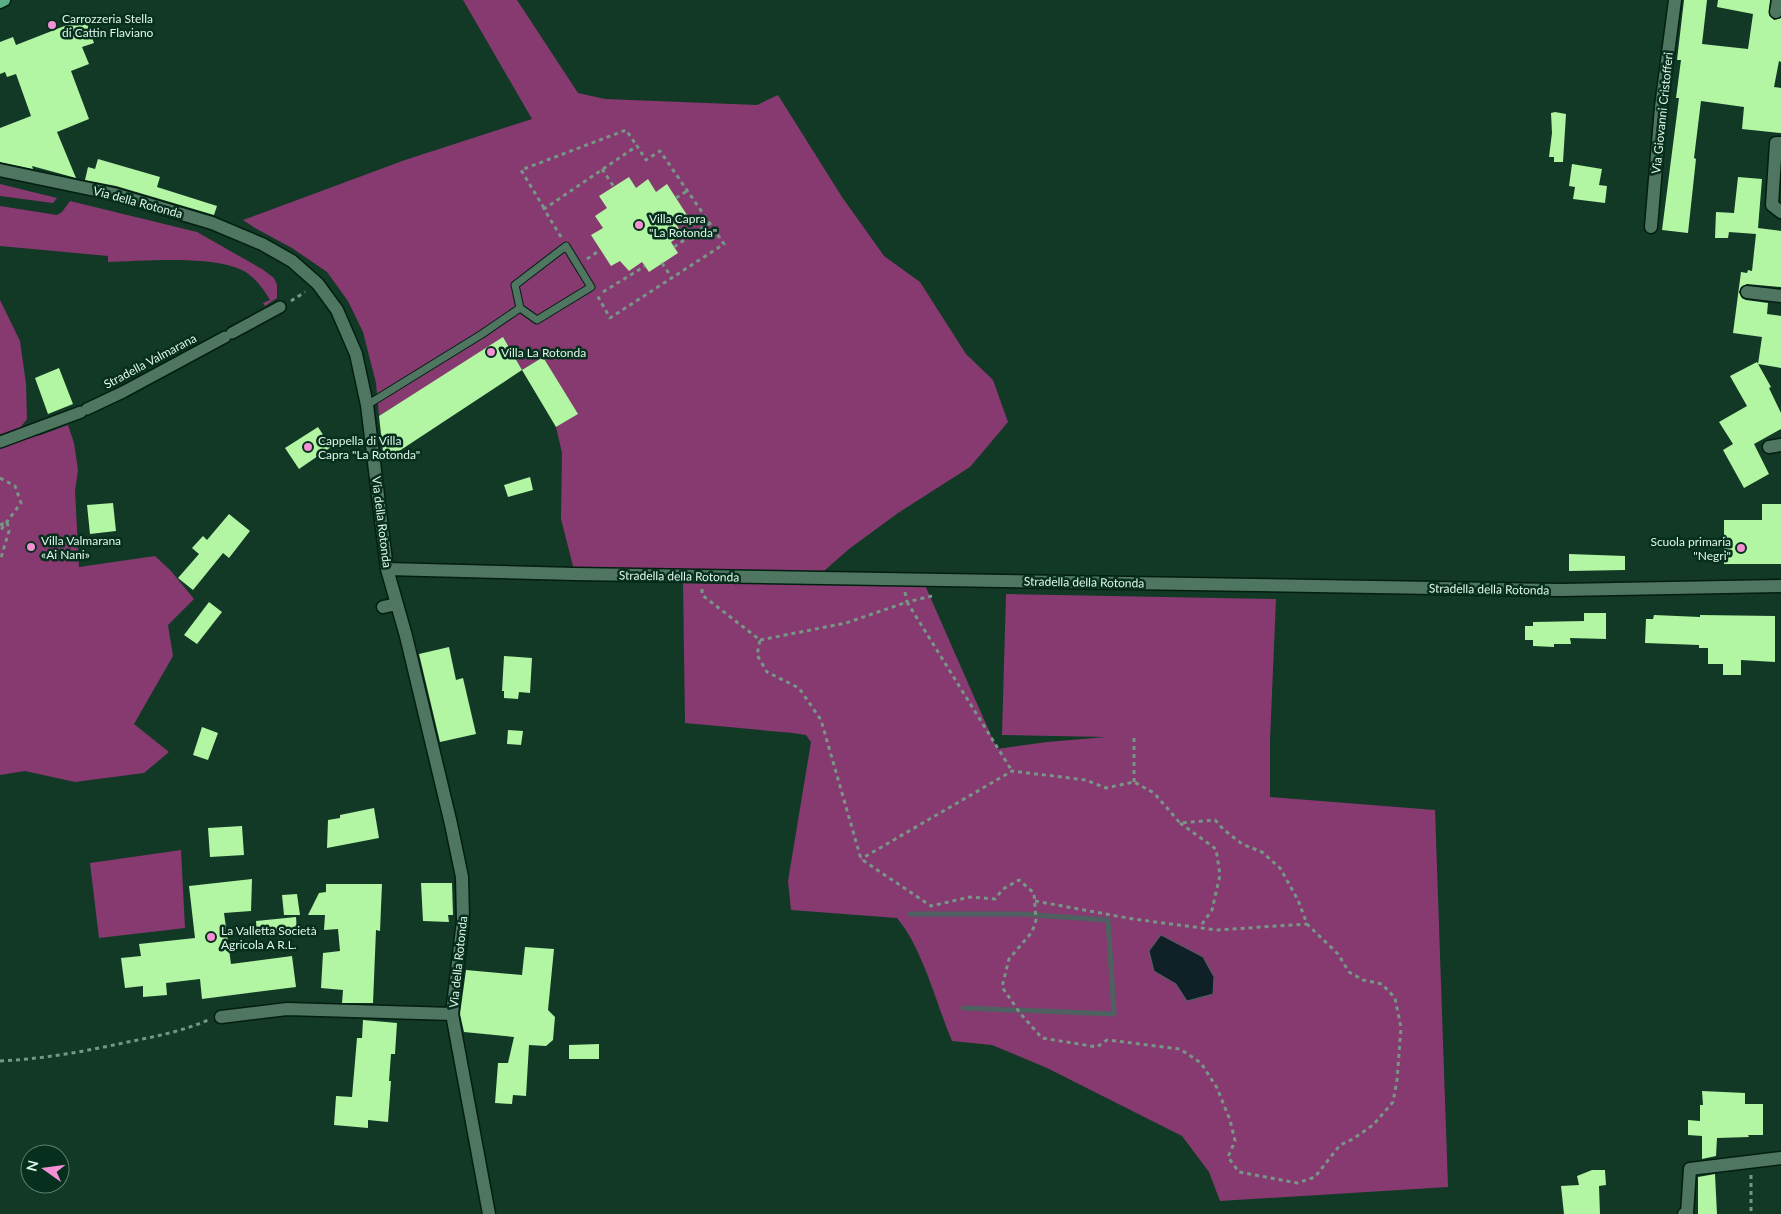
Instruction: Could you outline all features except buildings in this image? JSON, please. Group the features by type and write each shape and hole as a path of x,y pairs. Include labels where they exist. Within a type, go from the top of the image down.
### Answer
{"main road":[{"path":"0,2 4,0"}],"street":[{"name":"Via Giovanni Cristofferi","path":"1651,227 1662,107 1675,0"},
{"path":"1781,144 1776,143 1772,205 1781,212"},
{"name":"Via della Rotonda","path":"0,170 114,194 212,223 262,244 292,261 318,284 337,310 356,354 367,405 387,569 433,749 462,877 463,920 452,1014 489,1214"},
{"path":"1747,292 1781,296"},
{"name":"Stradella Valmarana","path":"0,442 84,411 280,308"},
{"name":"Stradella della Rotonda","path":"387,569 1561,590 1781,586"},
{"path":"383,607 397,604"},
{"name":"Via della Rotonda","path":"221,1016 287,1009 452,1014"},
{"path":"1684,1214 1687,1214 1690,1169 1781,1158"}],"lane":[{"path":"566,246 578,264 592,286 537,320 520,308 515,284 566,246"},
{"path":"367,405 482,334 520,308"}],"path":[{"path":"566,246 521,170 626,130 646,160 660,151 724,244 610,318 592,286"},
{"path":"544,209 637,146"},
{"path":"602,170 614,187"},
{"path":"676,198 688,191"},
{"path":"674,247 710,223"},
{"path":"578,264 600,250"},
{"path":"662,263 672,278"},
{"path":"597,295 645,266"},
{"path":"280,308 318,284"},
{"path":"0,478 15,486 21,503 0,532"},
{"path":"0,525 7,522"},
{"path":"0,561 9,532 7,522"},
{"path":"701,576 702,595 760,640 846,623 907,602 1012,772"},
{"path":"760,640 757,655 767,672 800,688 821,720 861,859 931,906 970,897 995,898 1003,889 1019,880 1034,893 1035,915 1032,932 1009,959 1002,987 1020,1013 1042,1038 1097,1047 1107,1040 1180,1049 1201,1063 1218,1088 1230,1120 1235,1141 1228,1157 1239,1172 1297,1183 1315,1177 1340,1145 1353,1139 1373,1125 1393,1102 1397,1080 1401,1028 1395,998 1382,984 1363,980 1349,972 1338,954 1307,924 1298,900 1280,868 1262,852 1242,844 1215,820 1180,823"},
{"path":"1134,738 1134,782"},
{"path":"861,859 1012,772 1086,780 1106,788 1134,782 1154,793 1180,823 1216,849 1220,875 1212,910 1200,928"},
{"path":"1035,902 1133,919 1217,930 1307,924"},
{"path":"0,1061 35,1059 77,1052 188,1029 221,1016"},
{"path":"1751,1162 1752,1214"}],"shaded area":[{"path":"463,0 517,0 578,93 605,99 757,105 778,95 842,197 884,256 920,282 966,354 993,380 1008,422 970,467 898,513 849,549 816,578 575,574 561,519 562,453 556,427 577,414 543,357 522,370 503,338 379,416 376,383 363,332 348,301 327,272 292,248 243,220 405,160 532,119"},
{"path":"0,184 57,198 53,203 0,196"},
{"path":"70,201 197,232 262,269 274,278 277,285 277,298 265,306 263,303 270,300 254,279 242,270 229,265 177,260 108,262 108,256 0,246 0,206 57,215 62,212"},
{"path":"0,300 20,341 26,384 27,419 13,437 0,442"},
{"path":"68,425 74,443 78,470 75,491 79,567 155,556 171,571 194,599 168,625 173,656 134,724 169,752 144,773 75,782 25,771 0,775 0,446 41,435"},
{"path":"683,580 924,583 997,749 1106,737 1002,735 1006,594 1276,599 1270,740 1270,797 1435,810 1448,1187 1220,1201 1209,1172 1182,1136 1047,1068 992,1045 952,1041 922,961 897,918 791,910 788,881 811,742 806,735 793,733 685,723"},
{"path":"181,850 185,928 99,938 90,863"},
{"path":"1161,935 1203,957 1214,977 1213,994 1187,1001 1176,984 1154,971 1149,951"}],"waterway":[{"path":"910,914 1021,914 1108,920 1114,1014 963,1008"}],"place":[{"name":"Carrozzeria Stella di Cattin Flaviano","path":"52,25"},
{"name":"Villa Capra \"La Rotonda\"","path":"639,225"},
{"name":"Villa La Rotonda","path":"491,352"},
{"name":"Cappella di Villa Capra \"La Rotonda\"","path":"308,447"},
{"name":"Villa Valmarana «Ai Nani»","path":"31,547"},
{"name":"Scuola primaria \"Negri\"","path":"1741,548"},
{"name":"La Valletta Società Agricola A R.L.","path":"211,937"}]}
